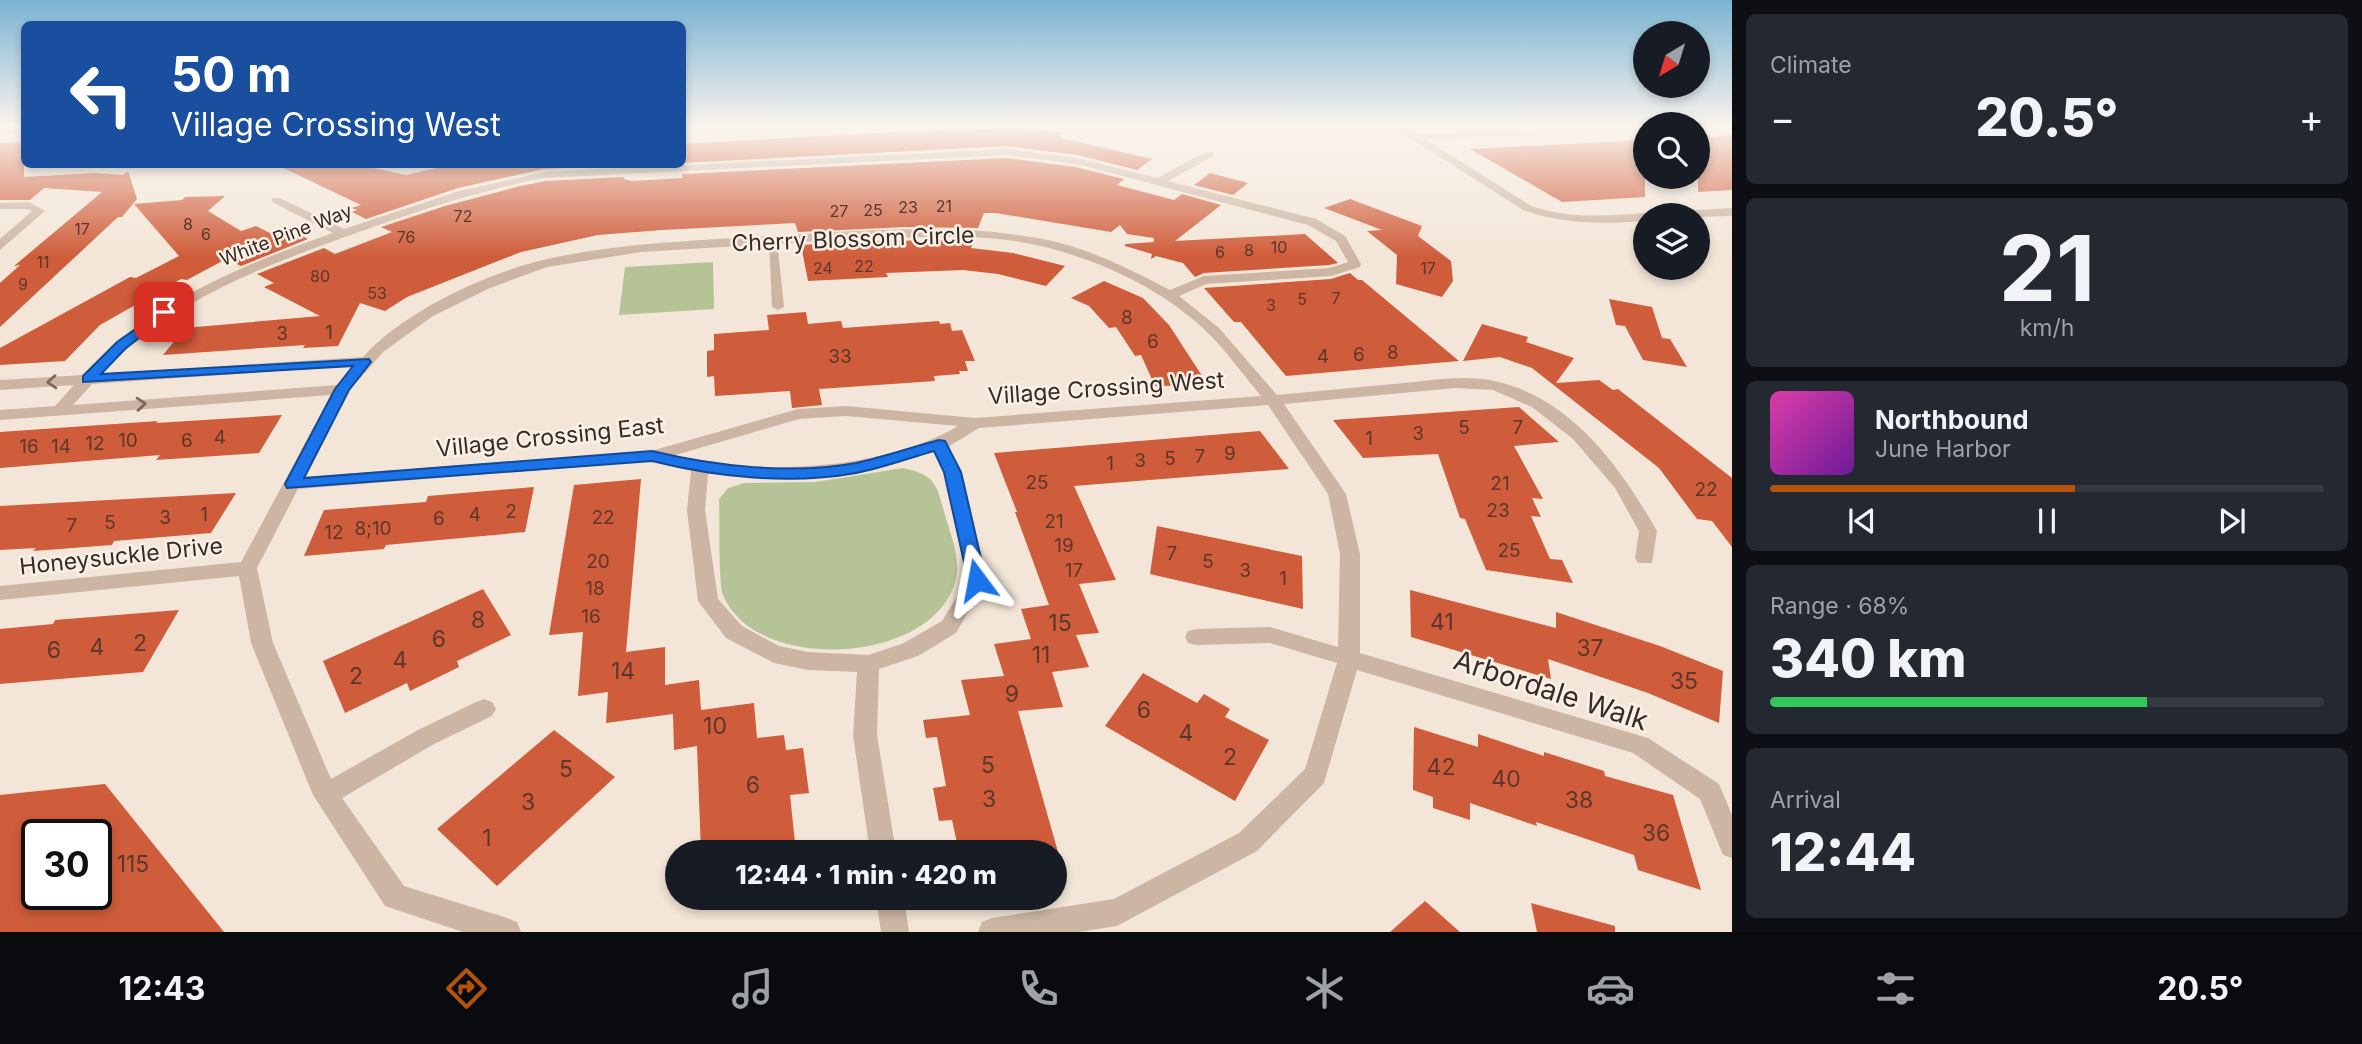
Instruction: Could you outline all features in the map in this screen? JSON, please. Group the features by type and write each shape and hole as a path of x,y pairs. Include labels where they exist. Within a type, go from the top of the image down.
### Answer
{"street":[{"name":"White Pine Way","path":"60,410 122,345 180,302 248,268 460,192 514,180 603,170"},
{"name":"White Pine Way","path":"1114,170 1312,222 1341,239 1355,264 1331,272 1204,280 1170,295"},
{"path":"1159,182 1180,170"},
{"path":"1467,170 1541,214 1584,221 1633,218"},
{"path":"276,200 343,233"},
{"path":"0,206 29,205 39,211 0,246"},
{"path":"1710,213 1732,212"},
{"name":"Cherry Blossom Circle","path":"247,568 342,389 365,362 428,313 485,285 544,264 641,248 869,234 988,234 1044,243 1096,258 1170,295 1214,331 1273,400 1336,494 1350,554 1349,659 1315,775 1248,842 1117,912 992,932"},
{"path":"0,385 365,362"},
{"name":"Village Crossing West","path":"652,456 700,468 793,472 855,468 939,445 975,423 1456,383 1496,386 1538,404 1579,435 1622,485 1648,531 1644,558"},
{"path":"0,415 342,389"},
{"name":"Village Crossing East","path":"293,484 652,456 798,414 846,411 975,423"},
{"path":"700,468 696,510 708,601 734,632 774,654 808,662 868,663 910,650 949,627 977,580 953,472 939,445"},
{"path":"247,568 262,643 325,794 395,897 508,932"},
{"name":"Honeysuckle Drive","path":"0,593 247,568"},
{"name":"Arbordale Walk","path":"1196,637 1270,635 1640,745 1710,792 1732,846"},
{"path":"868,663 865,735 881,840"},
{"path":"325,794 426,737 484,709"},
{"path":"892,910 895,932"}],"lane":[{"path":"772,240 778,307"}],"green space":[{"path":"713,262 714,309 619,315 625,267"},
{"path":"903,468 923,474 937,489 955,548 957,574 940,610 914,630 880,643 842,649 804,647 770,638 741,621 721,588 719,499 728,488 744,483 815,482"}],"building":[{"path":"0,170 24,170 24,177 95,173 123,175 128,171 137,199 122,217 118,217 0,327 0,283 20,265 14,266 102,192 44,188 30,200 0,200"},
{"path":"289,170 385,170 406,175 426,170 537,170 458,188 366,219 352,212 357,210 352,208 361,205"},
{"path":"753,170 1090,170 1124,179 1117,185 1174,200 1182,194 1221,205 1175,241 1305,234 1338,263 1204,273 1195,277 1183,263 1156,256 1151,259 1152,254 1125,246 1154,242 1154,238 1127,234 1120,225 1111,232 996,213 984,213 978,228 906,227 798,232 795,223 598,235 521,252 407,297 385,311 360,303 338,346 303,348 305,345 163,355 185,328 320,316 264,287 274,283 257,274 324,248 335,254 392,232 381,227 445,206 545,181 624,177 632,181 682,178 682,174"},
{"path":"1507,170 1633,170 1633,189 1645,189 1645,197 1562,202"},
{"path":"1710,170 1732,170 1732,190 1698,192 1698,189 1710,189"},
{"path":"1210,173 1248,183 1233,195 1194,185"},
{"path":"225,196 208,211 241,231 256,226 274,235 279,233 284,236 295,232 308,239 241,266 226,259 187,280 181,279 100,325 65,361 0,365 0,348 130,277 136,278 179,256 134,204 182,200 185,197"},
{"path":"1350,199 1422,226 1418,236 1451,261 1453,281 1442,297 1396,284 1397,255 1367,231 1382,230 1324,208"},
{"path":"974,240 971,248 1013,253 1065,266 1046,286 998,274 963,270 886,273 888,277 808,281 801,245 869,241"},
{"path":"1350,273 1459,361 1286,376 1241,322 1234,322 1204,288 1331,279"},
{"path":"1104,281 1143,298 1169,325 1208,385 1155,386 1141,355 1135,356 1116,327 1109,328 1089,306 1071,298"},
{"path":"1609,299 1652,307 1662,338 1670,339 1687,367 1643,360 1625,326 1616,325"},
{"path":"806,312 808,324 841,321 843,328 939,321 940,324 950,323 952,331 962,330 975,361 965,361 968,371 934,376 935,381 819,389 822,405 792,408 790,391 715,396 714,376 707,377 707,351 714,350 714,334 769,330 767,315"},
{"path":"1482,324 1528,337 1526,342 1574,358 1556,383 1599,380 1613,390 1618,389 1732,478 1732,547 1712,521 1697,519 1659,468 1532,368 1500,357 1463,361"},
{"path":"1519,407 1559,442 1514,446 1543,499 1532,498 1541,517 1531,516 1550,559 1562,560 1573,583 1486,570 1465,519 1460,518 1438,454 1363,458 1333,420"},
{"path":"282,415 259,453 156,460 160,455 0,468 0,432"},
{"path":"1260,431 1289,469 1074,486 1116,580 1079,584 1099,633 1076,635 1089,667 1052,672 1063,707 1018,711 1055,840 956,840 952,820 939,821 933,788 946,786 937,737 926,738 923,720 970,715 961,680 1004,676 994,644 1031,639 1021,609 1049,605 994,453"},
{"path":"641,479 626,652 665,647 665,685 699,680 701,710 754,703 757,738 784,735 786,750 803,748 809,793 790,795 795,840 701,840 697,746 674,750 673,714 606,723 608,692 578,696 583,632 549,635 574,485"},
{"path":"534,487 525,532 304,556 324,510 426,502 428,496"},
{"path":"236,493 211,533 114,541 112,545 33,551 36,548 0,550 0,506"},
{"path":"1157,526 1302,556 1303,609 1150,574"},
{"path":"483,589 511,635 457,661 459,667 410,691 407,683 345,713 323,661"},
{"path":"1410,590 1556,628 1556,612 1660,646 1723,671 1719,723 1648,693 1548,659 1551,679 1411,637"},
{"path":"179,610 143,672 0,684 0,629 53,624 55,620"},
{"path":"1143,673 1197,703 1204,694 1230,709 1225,717 1269,740 1235,801 1105,726"},
{"path":"1414,727 1478,747 1478,734 1544,756 1544,752 1604,771 1605,776 1673,795 1701,890 1638,870 1634,855 1536,822 1537,826 1470,803 1470,820 1433,808 1433,797 1413,790"},
{"path":"554,730 615,777 497,886 437,829"},
{"path":"105,784 224,932 0,932 0,795"},
{"path":"1425,901 1460,932 1390,932"},
{"path":"1531,903 1615,926 1615,932 1537,932"}],"route":[{"path":"164,312 122,345 88,379 365,362 342,389 293,484 652,456 700,468 793,472 855,468 939,445 953,472 977,580"}]}
